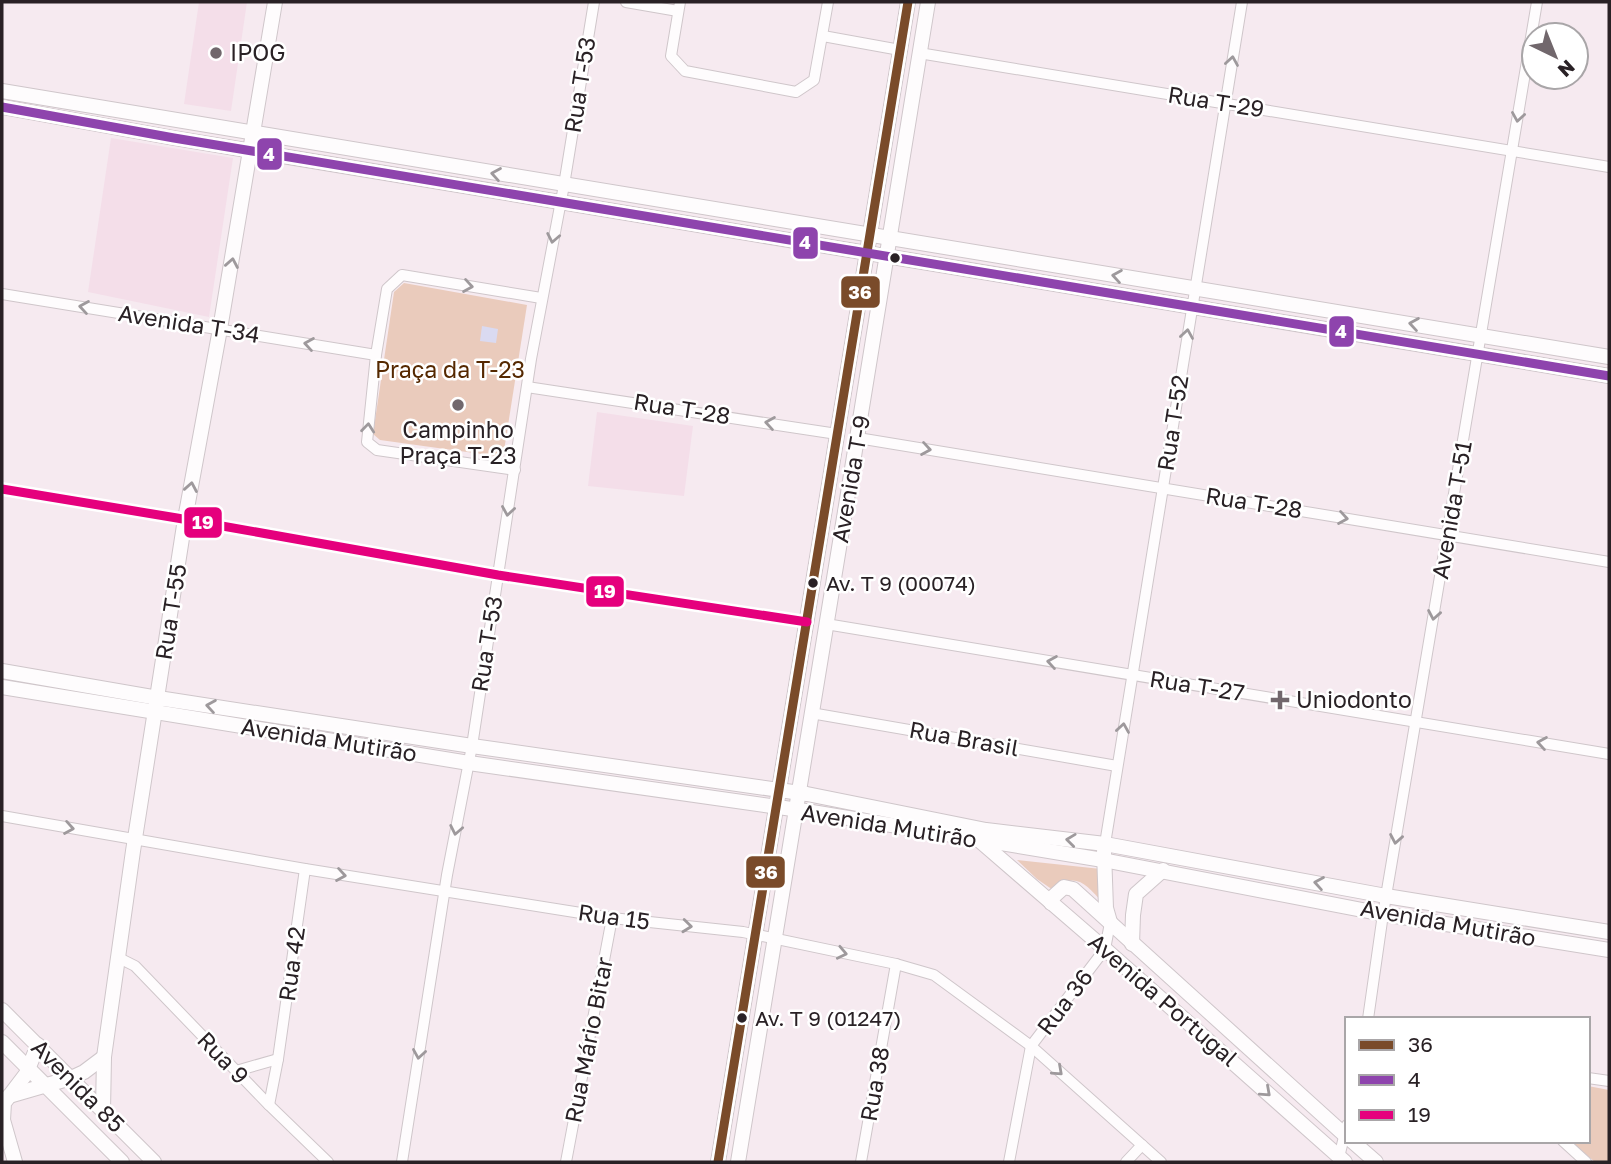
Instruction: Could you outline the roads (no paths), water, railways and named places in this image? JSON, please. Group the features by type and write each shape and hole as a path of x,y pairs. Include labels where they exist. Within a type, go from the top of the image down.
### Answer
{"main road":[{"name":"Rua T-55","path":"103,1110 104,1057 135,839 185,519 275,2"},
{"name":"Avenida T-9","path":"718,1162 908,2"},
{"name":"Avenida T-9","path":"738,1162 928,2"},
{"path":"2,91 1609,357"},
{"path":"2,107 1609,376"},
{"name":"Avenida Mutirão","path":"2,671 156,705 469,763 794,810 1103,860 1383,914 1609,950"},
{"name":"Avenida Mutirão","path":"2,687 472,746 780,790 986,830 1105,844 1386,896 1609,932"},
{"name":"Avenida Portugal","path":"979,840 1342,1160"},
{"name":"Rua 36","path":"1105,844 1103,860 1106,908 1110,923"},
{"path":"1132,944 1136,894 1163,870"},
{"name":"Avenida Portugal","path":"1051,903 1064,887 1073,889 1345,1133"},
{"name":"Avenida 85","path":"2,1010 154,1162"},
{"name":"Avenida 85","path":"2,1042 122,1162"},
{"path":"15,1162 3,1109 8,1097 22,1080 38,1045"},
{"path":"8,1097 71,1078 85,1072 104,1057"},
{"name":"Avenida Portugal","path":"1356,1143 1376,1162"}],"street":[{"name":"Rua T-53","path":"402,1162 444,891 472,746 541,298 561,202 594,2"},
{"path":"626,2 679,7 671,56 685,71 796,92 814,80 828,2"},
{"name":"Rua T-52","path":"1105,844 1242,2"},
{"name":"Avenida T-51","path":"1368,1017 1383,914 1537,2"},
{"path":"823,36 900,50"},
{"name":"Rua T-29","path":"919,53 1609,167"},
{"path":"515,470 377,450 367,442 376,355 387,289 402,275 541,298"},
{"name":"Avenida T-34","path":"2,294 376,355"},
{"name":"Rua T-28","path":"527,387 837,434"},
{"name":"Rua T-28","path":"858,438 1609,562"},
{"path":"2,489 498,575 807,622"},
{"name":"Rua T-27","path":"826,624 1609,754"},
{"name":"Rua Brasil","path":"811,713 1117,766"},
{"name":"Rua 15","path":"2,816 306,869 612,918 757,935 896,964 934,975 1031,1046 1161,1162"},
{"name":"Rua 42","path":"269,1105 306,869"},
{"name":"Rua Mário Bitar","path":"566,1162 612,918"},
{"name":"Rua 36","path":"1009,1162 1031,1046 1105,949 1110,923"},
{"name":"Rua 9","path":"117,957 135,966 328,1162"},
{"name":"Rua 38","path":"861,1162 896,964"},
{"path":"236,1071 278,1059"},
{"path":"1590,1078 1609,1081"},
{"path":"1565,1143 1586,1162"},
{"path":"1126,1162 1142,1145"}],"water":[{"path":"482,326 498,329 496,343 480,341"}],"place":[{"name":"IPOG","path":"216,53"},
{"name":"Campinho Praça T-23","path":"458,405"},
{"name":"Av. T 9 (00074)","path":"813,583"},
{"name":"Uniodonto","path":"1280,700"},
{"name":"Av. T 9 (01247)","path":"742,1018"}],"park label":[{"name":"Praça da T-23","path":"450,370"}]}
